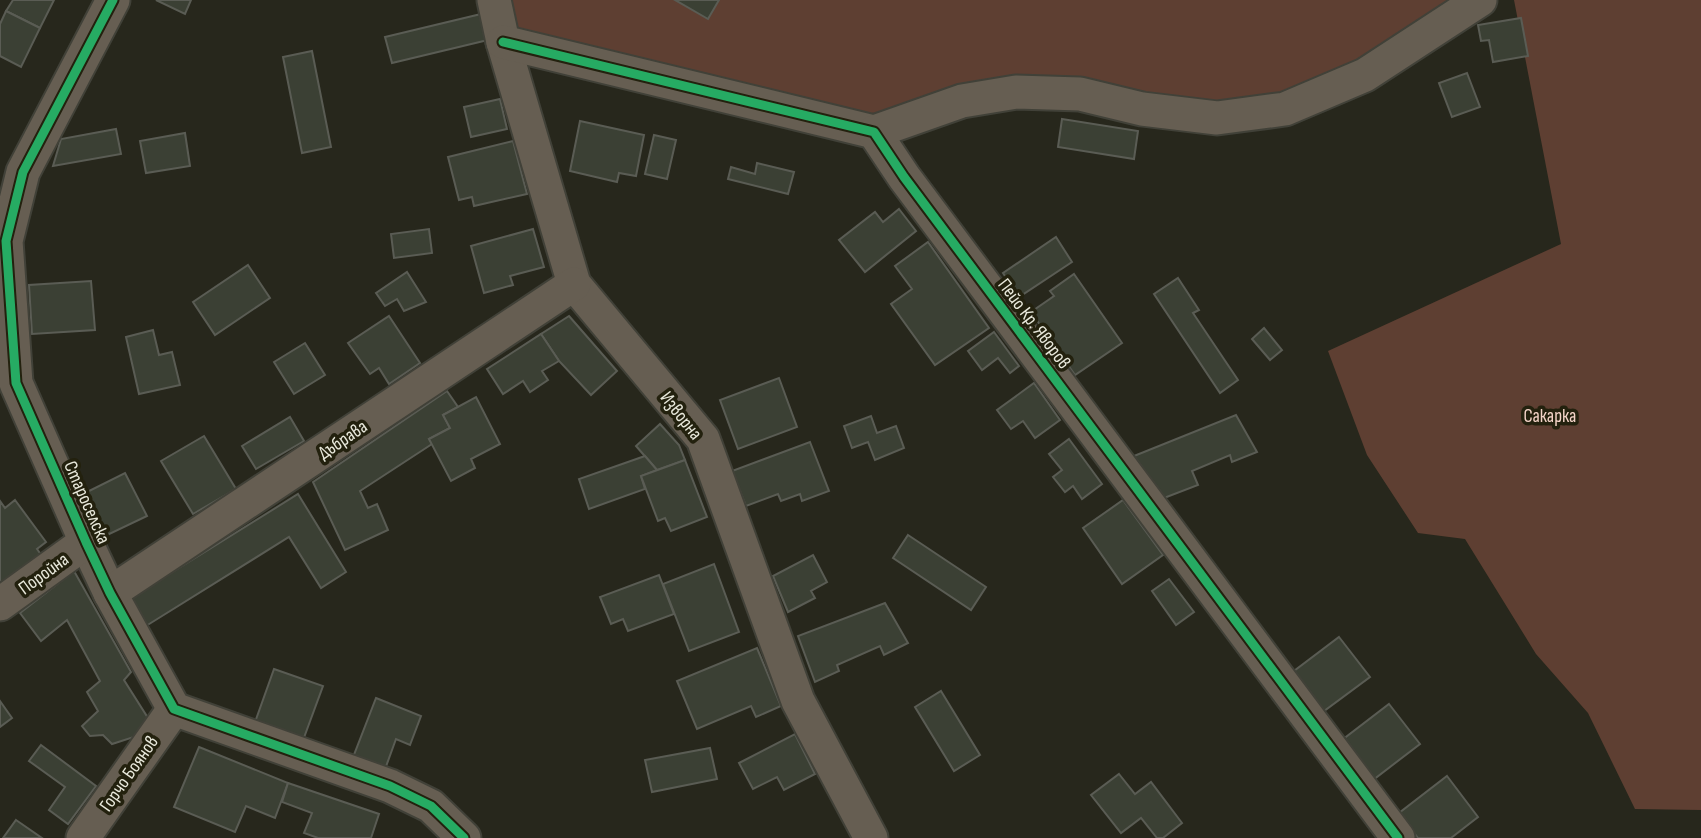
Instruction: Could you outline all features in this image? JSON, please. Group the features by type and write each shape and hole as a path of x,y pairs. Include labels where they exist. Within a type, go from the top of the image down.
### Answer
{"street":[{"name":"Староселска","path":"113,0 23,172 6,241 8,384 110,593 174,709"},
{"name":"Изворна","path":"494,0 503,42 574,284 703,439 798,701 871,838"},
{"path":"503,42 874,132 962,101 1016,92 1080,94 1142,109 1217,118 1285,109 1365,75 1480,0"},
{"name":"Пейо Кр. Яворов","path":"874,132 904,177 1398,838"},
{"name":"Дъбрава","path":"110,593 574,284"},
{"name":"Поройна","path":"0,604 86,542"},
{"path":"174,709 390,786 431,806 464,838"},
{"name":"Горчо Боянов","path":"83,838 174,709"}],"green space":[{"path":"494,0 1480,0 1285,109 1080,94 874,132 503,42"},
{"name":"Сакарка","path":"1514,0 1701,0 1701,810 1635,809 1588,713 1536,654 1465,539 1418,533 1367,455 1328,351 1561,244"}],"building":[{"path":"13,0 54,0 40,28 6,11"},
{"path":"156,0 191,0 185,14"},
{"path":"675,0 719,0 708,19"},
{"path":"6,11 40,28 21,67 0,56 0,24"},
{"path":"481,14 488,40 392,63 385,37"},
{"path":"1521,18 1528,56 1493,62 1489,40 1481,41 1478,25"},
{"path":"312,51 331,147 302,153 283,57"},
{"path":"1467,73 1480,107 1452,117 1439,83"},
{"path":"500,99 507,129 471,137 464,107"},
{"path":"1062,119 1138,131 1134,159 1058,147"},
{"path":"580,121 644,135 636,176 619,173 617,182 570,171"},
{"path":"116,129 121,154 53,166 61,139"},
{"path":"185,133 190,166 146,173 140,141"},
{"path":"654,135 676,140 667,179 645,174"},
{"path":"513,141 527,194 474,206 472,197 459,200 448,157"},
{"path":"757,163 794,172 788,194 728,179 731,167 755,174"},
{"path":"899,209 916,231 865,272 839,240 875,212 883,222"},
{"path":"429,229 432,253 394,258 391,234"},
{"path":"533,229 544,267 510,276 513,285 484,293 471,246"},
{"path":"1056,237 1072,262 1019,297 1003,273"},
{"path":"928,242 989,328 935,365 891,304 912,289 895,266"},
{"path":"248,265 270,298 215,335 193,302"},
{"path":"407,272 426,302 404,311 397,299 385,306 376,293"},
{"path":"1074,274 1122,343 1075,375 1031,312 1054,296 1050,291"},
{"path":"1178,278 1199,310 1193,313 1238,380 1220,393 1154,294"},
{"path":"91,281 95,330 32,334 29,285"},
{"path":"389,316 420,363 389,384 379,368 370,374 348,343"},
{"path":"569,316 617,371 591,395 559,361 541,334"},
{"path":"1264,328 1282,350 1270,360 1252,339"},
{"path":"153,330 159,355 172,352 180,385 139,394 126,337"},
{"path":"994,332 1019,366 1010,373 998,358 982,370 968,351"},
{"path":"541,334 559,361 542,371 548,380 530,392 523,381 503,394 487,369"},
{"path":"305,343 325,375 294,394 274,362"},
{"path":"779,378 797,427 738,449 720,400"},
{"path":"1034,383 1060,420 1035,438 1023,421 1011,429 997,410"},
{"path":"447,391 458,407 443,415 450,428 429,439 432,444 360,491 368,508 377,504 388,530 345,550 313,482"},
{"path":"476,397 500,444 471,459 475,468 451,481 429,439 450,428 443,415"},
{"path":"1236,415 1257,452 1232,462 1230,455 1192,471 1198,485 1164,498 1134,456"},
{"path":"871,416 877,433 896,426 904,448 875,460 868,442 852,448 844,426"},
{"path":"290,417 304,441 256,469 242,446"},
{"path":"660,424 679,445 685,460 657,470 636,446"},
{"path":"204,436 236,489 193,514 161,461"},
{"path":"1069,439 1102,484 1082,499 1073,486 1065,492 1053,477 1062,470 1049,454"},
{"path":"810,442 829,491 802,501 800,494 781,501 778,494 746,506 732,471"},
{"path":"645,456 657,470 641,476 645,489 589,509 579,479"},
{"path":"685,460 707,517 671,531 665,518 658,521 641,476"},
{"path":"125,473 147,516 101,538 79,496"},
{"path":"298,494 346,572 321,588 289,537 146,626 129,599"},
{"path":"15,500 46,542 37,549 42,556 0,586 0,501 5,508"},
{"path":"1123,500 1163,555 1122,584 1083,528"},
{"path":"908,535 986,587 971,610 893,558"},
{"path":"813,555 827,582 811,591 815,598 788,612 773,576"},
{"path":"714,564 739,632 689,651 663,584"},
{"path":"74,571 131,672 124,680 148,718 134,737 112,744 103,735 90,736 82,726 98,711 87,692 100,681 67,620 41,641 20,613"},
{"path":"659,575 674,614 628,631 623,619 611,624 600,597"},
{"path":"1169,579 1194,612 1176,625 1152,591"},
{"path":"885,603 908,643 884,655 880,646 837,665 839,671 815,682 798,636"},
{"path":"1339,637 1370,677 1320,714 1290,674"},
{"path":"757,648 781,706 756,717 751,706 697,729 677,681"},
{"path":"274,669 323,686 302,743 254,725"},
{"path":"941,691 980,755 954,771 915,707"},
{"path":"376,698 421,716 410,745 396,739 384,772 352,760"},
{"path":"0,701 12,718 0,727"},
{"path":"1389,704 1420,744 1373,780 1342,740"},
{"path":"795,734 815,774 784,790 777,777 753,789 739,763"},
{"path":"41,745 96,786 68,824 49,810 65,787 29,761"},
{"path":"199,747 288,783 275,818 246,806 235,832 174,807"},
{"path":"710,748 717,779 652,792 645,760"},
{"path":"1119,774 1135,794 1151,782 1182,823 1163,838 1157,838 1141,818 1121,833 1091,795"},
{"path":"1447,776 1478,817 1451,838 1418,838 1399,813"},
{"path":"288,783 379,814 371,838 318,838 304,833 312,813 282,802"},
{"path":"16,820 42,838 3,838"}],"cycle path":[{"path":"113,0 23,172 6,241 16,383 110,593 174,709 390,786 431,806 464,838"},
{"path":"503,42 874,132 904,177 1398,838"}]}
